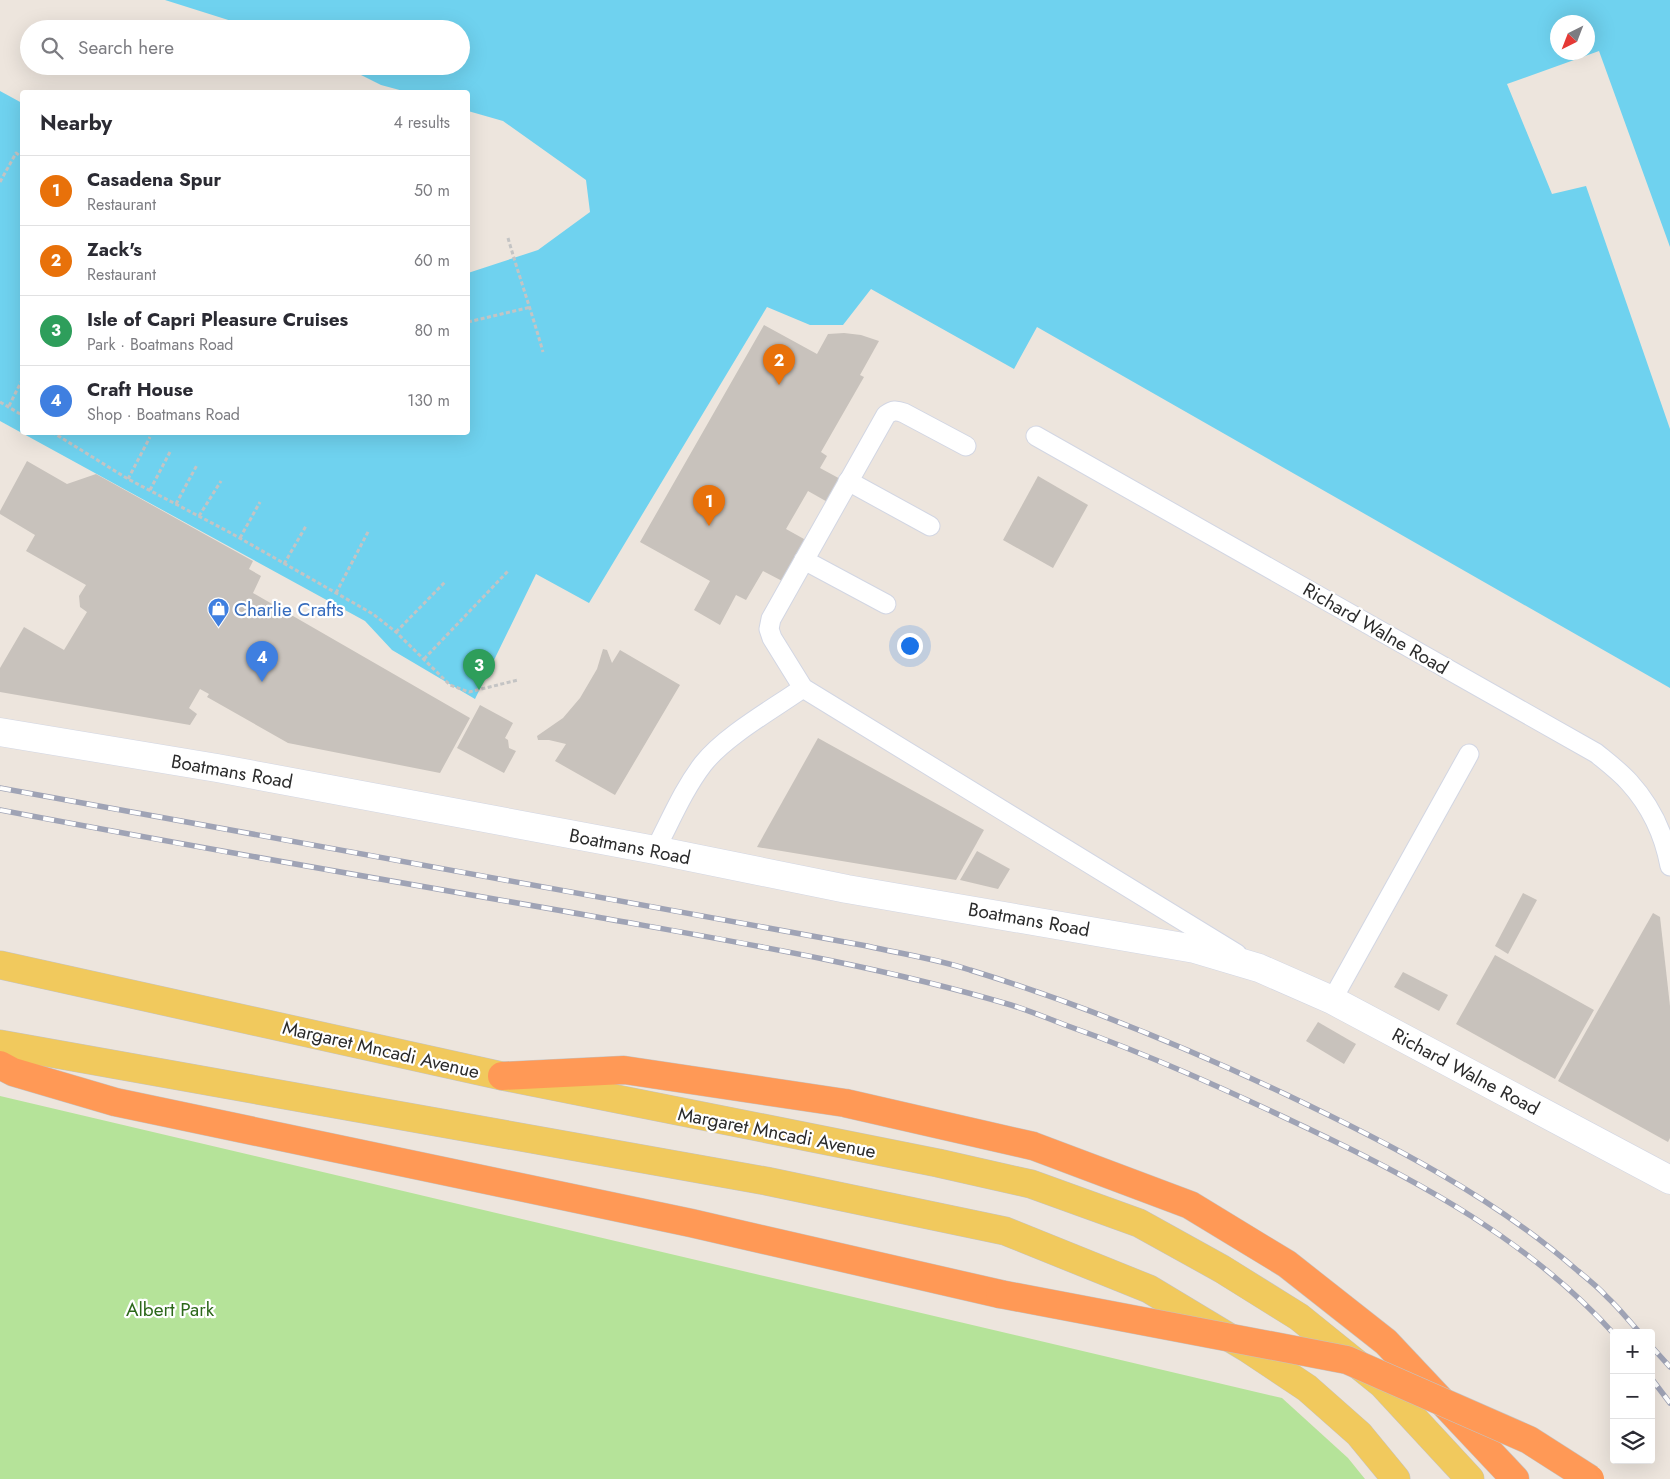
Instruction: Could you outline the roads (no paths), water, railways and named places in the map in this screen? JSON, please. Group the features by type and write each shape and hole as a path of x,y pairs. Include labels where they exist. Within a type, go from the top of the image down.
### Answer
{"highway":[{"path":"0,1065 13,1072 116,1102 691,1223 1000,1294 1347,1360 1529,1440 1590,1479"},
{"path":"502,1076 624,1070 845,1103 1033,1146 1190,1205 1287,1264 1386,1342 1515,1479"}],"main road":[{"name":"Margaret Mncadi Avenue","path":"0,965 502,1076 938,1163 1031,1184 1139,1223 1222,1269 1299,1317 1382,1384 1470,1479"},
{"path":"0,1044 766,1181 1005,1231 1149,1289 1247,1348 1307,1388 1359,1434 1396,1479"}],"street":[{"name":"Boatmans Road","path":"0,732 227,770 654,850 848,889 1153,940 1196,949 1259,968"},
{"name":"Richard Walne Road","path":"1259,968 1332,1000 1670,1180"}],"lane":[{"path":"966,446 904,413 896,410 886,415 771,619 770,629 772,638 803,688 1259,968"},
{"name":"Richard Walne Road","path":"1036,436 1596,753 1629,782 1651,811 1666,846 1670,866"},
{"path":"848,481 930,526"},
{"path":"804,560 886,604"},
{"path":"654,850 692,780 704,763 718,748 803,688"},
{"path":"1332,1000 1469,754"}],"water":[{"path":"165,0 1670,0 1670,247 1599,51 1595,52 1595,15 1550,15 1550,60 1574,60 1507,84 1552,194 1586,186 1670,429 1670,688 1037,327 1014,369 871,289 843,325 810,325 767,307 589,603 536,574 475,699 392,650 365,621 26,435 470,435 470,272 538,250 590,212 586,180 503,121 470,112 470,90 400,90 381,85 361,75 470,75 470,20 228,20"},
{"path":"0,91 20,102 20,432 0,421"}],"railway":[{"path":"0,788 867,946 958,966 1010,983 1130,1026 1208,1059 1285,1094 1400,1151 1438,1172 1510,1218 1545,1244 1597,1286 1636,1329"},
{"path":"0,810 753,945 909,978 1018,1007 1189,1074 1307,1128 1390,1169 1471,1216 1509,1242 1546,1270 1610,1330"},
{"path":"1655,1350 1670,1367"},
{"path":"1655,1383 1670,1403"}],"place":[{"name":"Zack's","path":"779,385"},
{"name":"Casadena Spur","path":"709,526"},
{"name":"Charlie Crafts","path":"218,628"},
{"name":"Craft House","path":"262,682"},
{"name":"Isle of Capri Pleasure Cruises","path":"479,690"}],"park label":[{"name":"Albert Park","path":"170,1309"}]}
